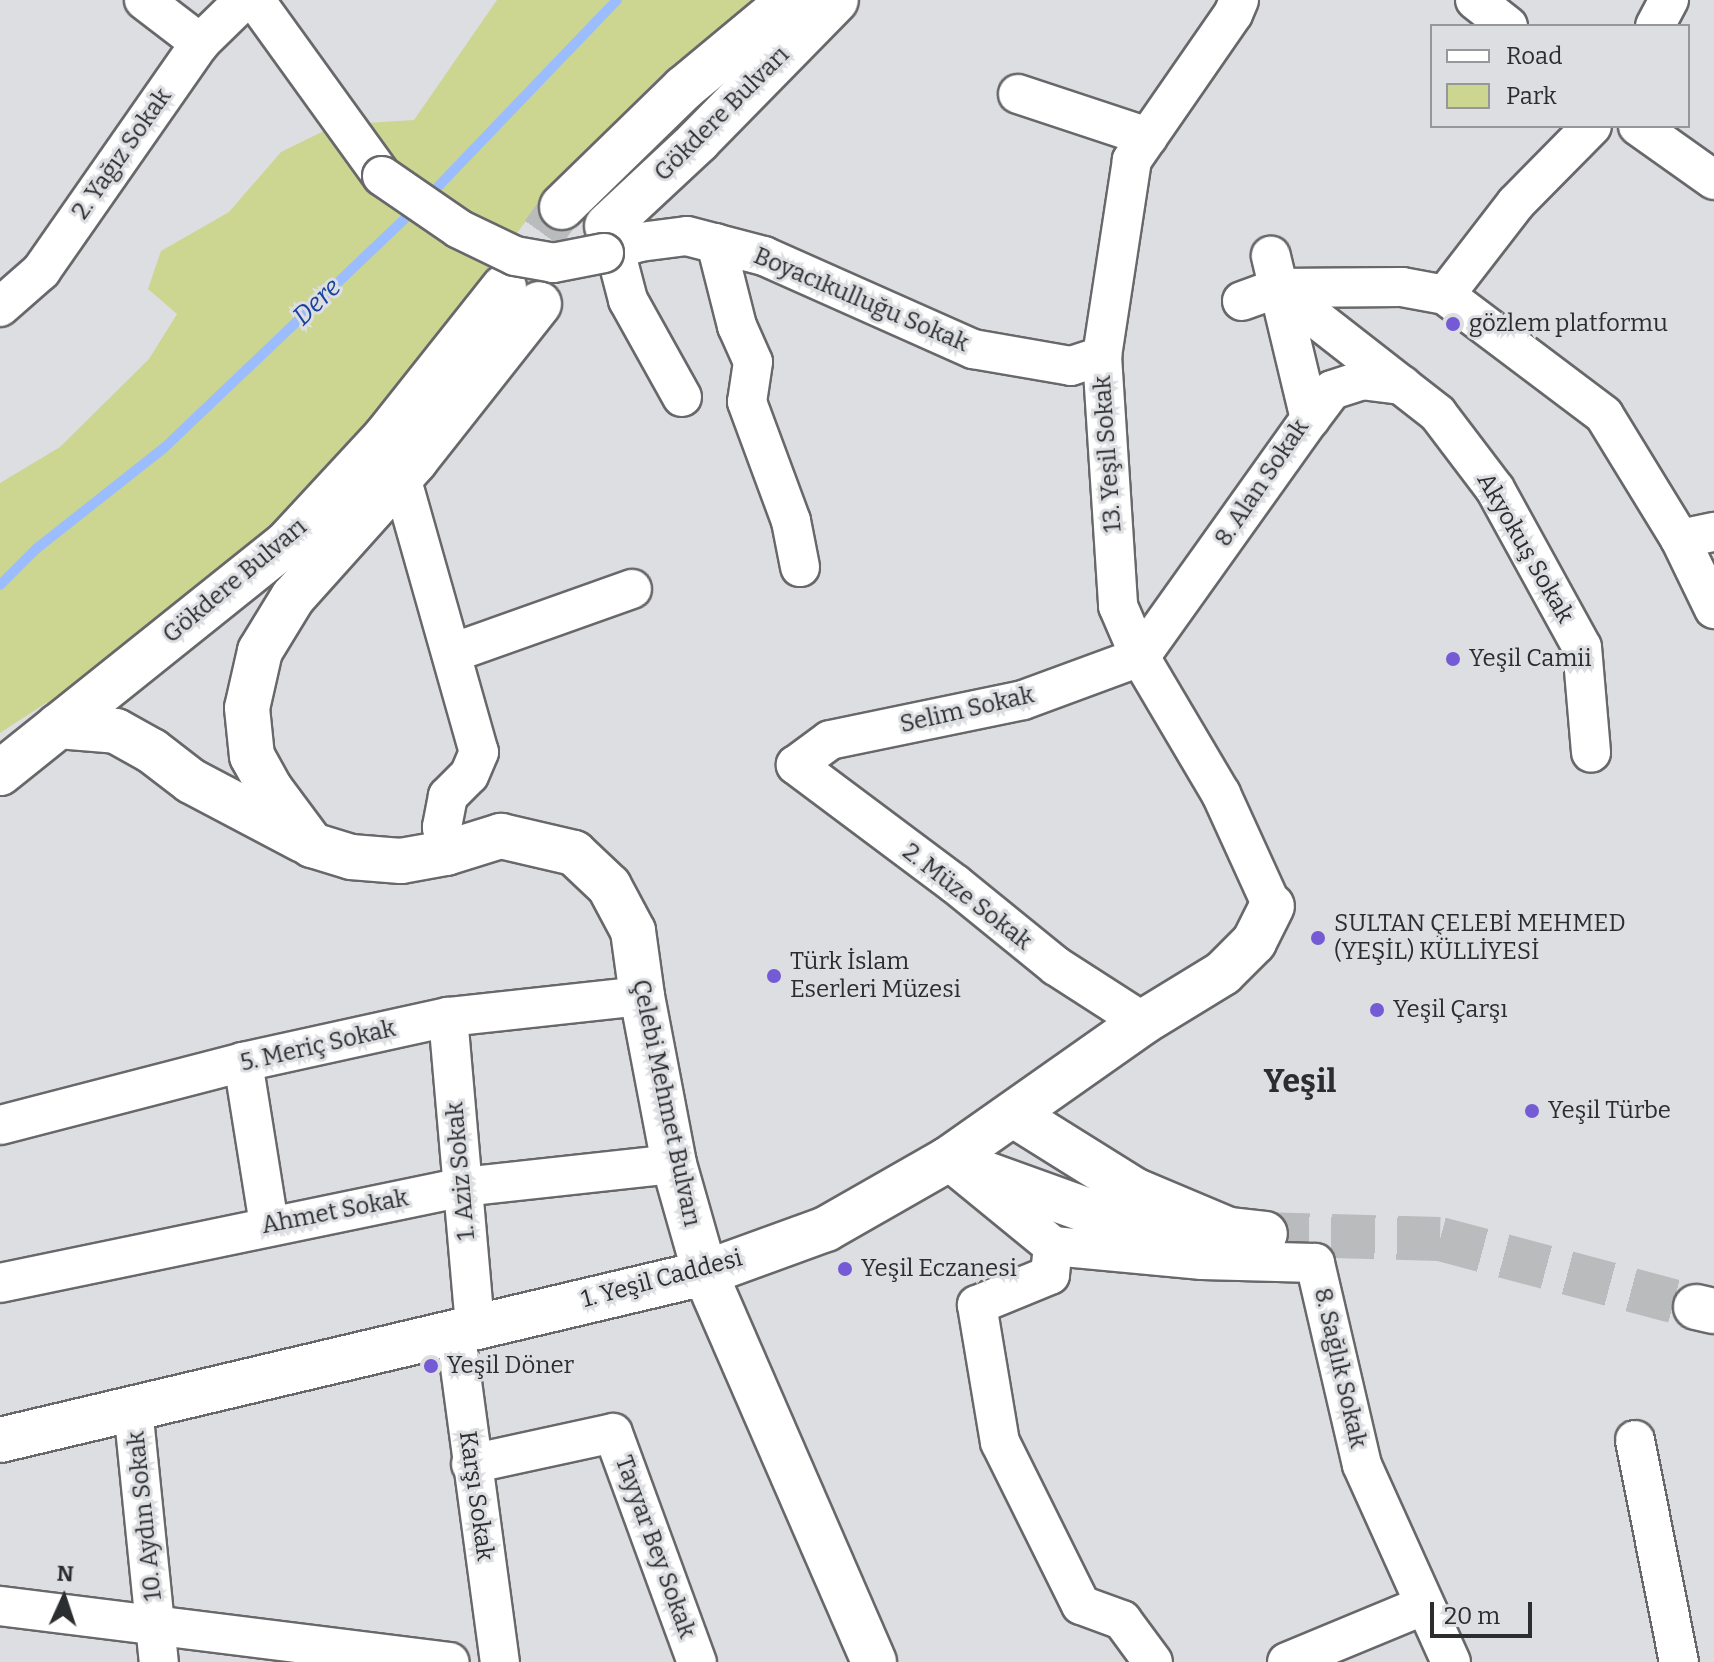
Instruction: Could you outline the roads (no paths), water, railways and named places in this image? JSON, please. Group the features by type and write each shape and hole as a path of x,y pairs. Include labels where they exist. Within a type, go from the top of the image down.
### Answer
{"main road":[{"name":"Gökdere Bulvarı","path":"562,207 684,88 790,0"},
{"name":"Gökdere Bulvarı","path":"609,243 698,141 836,0"},
{"name":"Gökdere Bulvarı","path":"0,773 287,543 386,436 469,326 521,296 401,477 293,597 260,651 247,708 252,756 271,790 312,845"},
{"name":"Çelebi Mehmet Bulvarı","path":"58,726 116,731 152,751 191,781 312,845 351,857 401,861 446,853 501,836 574,853 609,886 633,931 642,996 674,1164 705,1273 874,1662"},
{"name":"1. Yeşil Caddesi","path":"0,1440 465,1327 705,1273 826,1229 947,1160 1143,1022 1223,973 1254,942 1272,906"},
{"path":"947,1160 1158,1236 1207,1239 1247,1232 1134,1190 1014,1115"}],"street":[{"path":"144,0 200,43"},
{"name":"2. Yağız Sokak","path":"0,307 41,271 200,43 244,0"},
{"name":"Boyacıkulluğu Sokak","path":"255,0 382,176 459,229 515,256 553,263 609,243 687,236 764,256 973,349 1071,366 1102,356"},
{"name":"13. Yeşil Sokak","path":"1239,0 1233,14 1132,160 1102,356 1118,606 1140,657 1221,794 1272,906"},
{"path":"1475,0 1505,24"},
{"path":"1656,24 1669,0"},
{"path":"1018,94 1148,137"},
{"path":"1445,295 1516,203 1590,128"},
{"path":"1641,128 1714,180"},
{"path":"609,243 628,300 682,397"},
{"path":"716,243 737,326 753,362 747,402 791,521 800,567"},
{"path":"1263,282 1402,287 1445,295 1604,415 1697,535 1714,609"},
{"name":"Akyokuş Sokak","path":"1263,282 1438,414 1495,489 1582,647 1591,753"},
{"name":"8. Alan Sokak","path":"1140,657 1310,419 1263,282"},
{"path":"1310,419 1332,390 1362,380 1402,385"},
{"path":"401,477 479,752 469,775 448,796 442,827 446,853"},
{"path":"452,653 632,589"},
{"name":"Selim Sokak","path":"796,765 830,740 1023,700 1140,657"},
{"name":"2. Müze Sokak","path":"796,765 955,884 1056,966 1143,1022"},
{"name":"5. Meriç Sokak","path":"0,1125 243,1062 448,1017 642,996"},
{"name":"1. Aziz Sokak","path":"448,1017 462,1187 465,1327"},
{"path":"243,1062 269,1225"},
{"path":"947,1160 1053,1246 1050,1275 977,1305 1000,1442 1081,1605 1122,1620 1153,1662"},
{"name":"Ahmet Sokak","path":"0,1283 462,1187 674,1164"},
{"name":"8. Sağlık Sokak","path":"1053,1246 1202,1260 1315,1263 1362,1465 1422,1606 1451,1662"},
{"name":"Karşı Sokak","path":"465,1327 471,1464 500,1662"},
{"name":"10. Aydın Sokak","path":"133,1408 158,1624 159,1662"},
{"name":"Tayyar Bey Sokak","path":"471,1464 613,1433 697,1662"},
{"path":"1635,1440 1679,1662"},
{"path":"0,1606 450,1662"},
{"path":"1287,1662 1422,1606"}],"waterway":[{"name":"Dere","path":"428,197 617,0"},
{"name":"Dere","path":"0,585 36,549 164,448 416,208"}],"tunnel":[{"path":"504,287 562,207"},
{"path":"1265,1234 1440,1239 1696,1307"}],"place":[{"name":"gözlem platformu","path":"1453,324"},
{"name":"Yeşil Camii","path":"1453,659"},
{"name":"SULTAN ÇELEBİ MEHMED (YEŞİL) KÜLLİYESİ","path":"1318,938"},
{"name":"Türk İslam Eserleri Müzesi","path":"774,976"},
{"name":"Yeşil Çarşı","path":"1377,1010"},
{"name":"Yeşil Türbe","path":"1532,1111"},
{"name":"Yeşil Eczanesi","path":"845,1269"},
{"name":"Yeşil Döner","path":"431,1366"}],"district":[{"name":"Yeşil","path":"1300,1081"}]}
